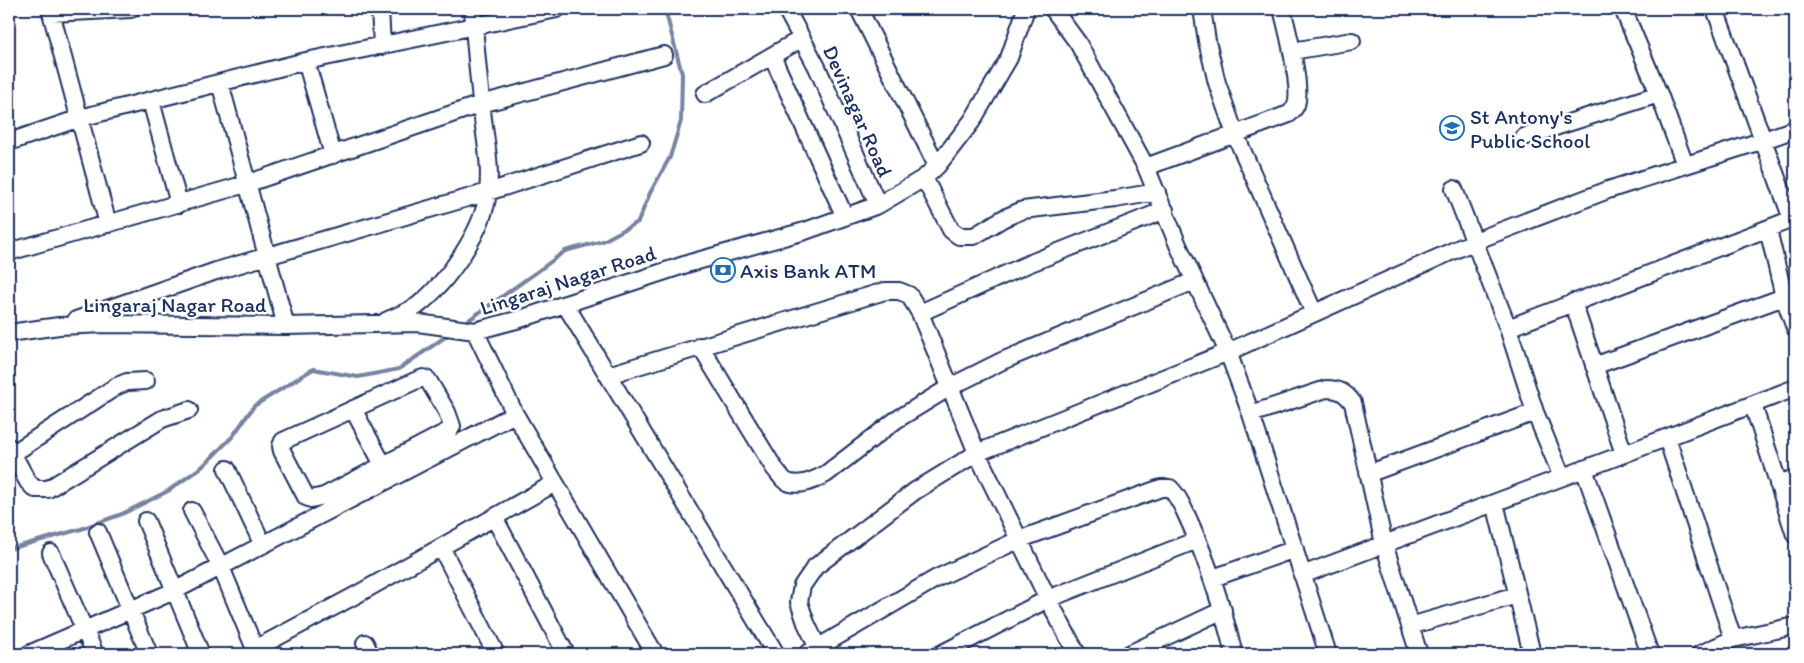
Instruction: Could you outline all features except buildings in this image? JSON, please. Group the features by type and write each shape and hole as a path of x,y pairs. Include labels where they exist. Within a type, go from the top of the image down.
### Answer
{"street":[{"path":"108,224 51,11 131,9"},
{"path":"380,9 382,46"},
{"path":"379,324 416,307 432,291 453,267 472,239 482,217 488,192 488,166 473,9"},
{"path":"9,142 80,118 306,61 557,9"},
{"name":"Devinagar Road","path":"786,9 817,67 878,205"},
{"path":"858,9 937,166"},
{"path":"1053,9 1078,43 1146,167 1178,245 1228,352 1251,414 1328,654"},
{"path":"1202,9 1217,83 1234,134 1314,313"},
{"path":"1146,167 1289,114 1296,106 1297,95 1292,51 1282,9"},
{"path":"1623,9 1659,94 1685,165"},
{"path":"1508,328 1794,218 1715,9"},
{"name":"Lingaraj Nagar Road","path":"9,334 60,326 105,324 286,326 418,323 469,330 504,324 632,281 805,231 878,205 924,178 937,166 972,121 1009,58 1023,10"},
{"path":"705,94 802,39"},
{"path":"1292,51 1352,41"},
{"path":"9,252 246,184 481,104 664,55"},
{"path":"772,56 845,217"},
{"path":"306,61 333,155"},
{"path":"220,83 286,326"},
{"path":"1524,137 1659,94"},
{"path":"151,100 179,204"},
{"path":"1234,654 1213,578 1177,495 1170,488 1161,488 1018,540 938,578 813,651 799,602 802,586 815,566 915,491 977,453 1228,352 1475,241 1608,190 1795,129"},
{"path":"60,326 216,271 488,192 642,143"},
{"path":"924,178 950,230 959,236 974,236 1004,218 1023,210 1157,192"},
{"path":"1454,189 1508,328 1535,412 1562,477"},
{"path":"920,313 1028,264 1165,210"},
{"path":"1768,229 1784,297 1795,328"},
{"path":"700,346 774,468 785,481 799,484 815,481 826,474 896,420 950,387 1002,361 1194,281"},
{"path":"608,375 885,291 899,291 909,295 920,313 977,453 1018,540 1077,654"},
{"path":"1594,366 1784,297"},
{"path":"1573,302 1624,454"},
{"path":"565,304 705,540 776,654"},
{"path":"469,330 515,414 655,654"},
{"path":"29,654 174,591 263,545 387,472 450,430 452,426 447,412 432,386 428,380 423,378 283,441 282,451 301,489 306,497 318,499 387,472 515,414"},
{"path":"146,382 128,382 117,386 10,452 28,482 35,489 48,490 162,419 189,410"},
{"path":"1302,576 1795,388"},
{"path":"1251,414 1326,389 1337,389 1346,394 1353,403 1370,473 1384,544 1419,654"},
{"path":"1753,405 1795,535"},
{"path":"353,409 387,472"},
{"path":"1370,473 1535,412"},
{"path":"1667,438 1732,639"},
{"path":"1584,469 1650,654"},
{"path":"227,470 263,545"},
{"path":"1778,484 1795,478"},
{"path":"192,510 221,567 256,651 555,483"},
{"path":"1495,503 1532,654"},
{"path":"494,517 566,654"},
{"path":"146,521 200,654"},
{"path":"98,532 149,654"},
{"path":"941,654 1048,599 1197,540"},
{"path":"441,547 496,654"},
{"path":"1213,578 1295,549"},
{"path":"51,553 95,654"},
{"path":"1410,626 1517,595"},
{"path":"1129,654 1223,610"},
{"path":"1700,654 1732,639 1795,626"}],"waterway":[{"path":"463,324 565,251 603,241 638,222 650,193 670,157 681,121 682,74 665,9"},
{"path":"9,549 81,529 122,514 168,491 203,466 233,436 254,406 313,369 358,377 399,369 451,333"}],"place":[{"name":"St Antony's Public School","path":"1452,128"},
{"name":"Axis Bank ATM","path":"723,270"}]}
